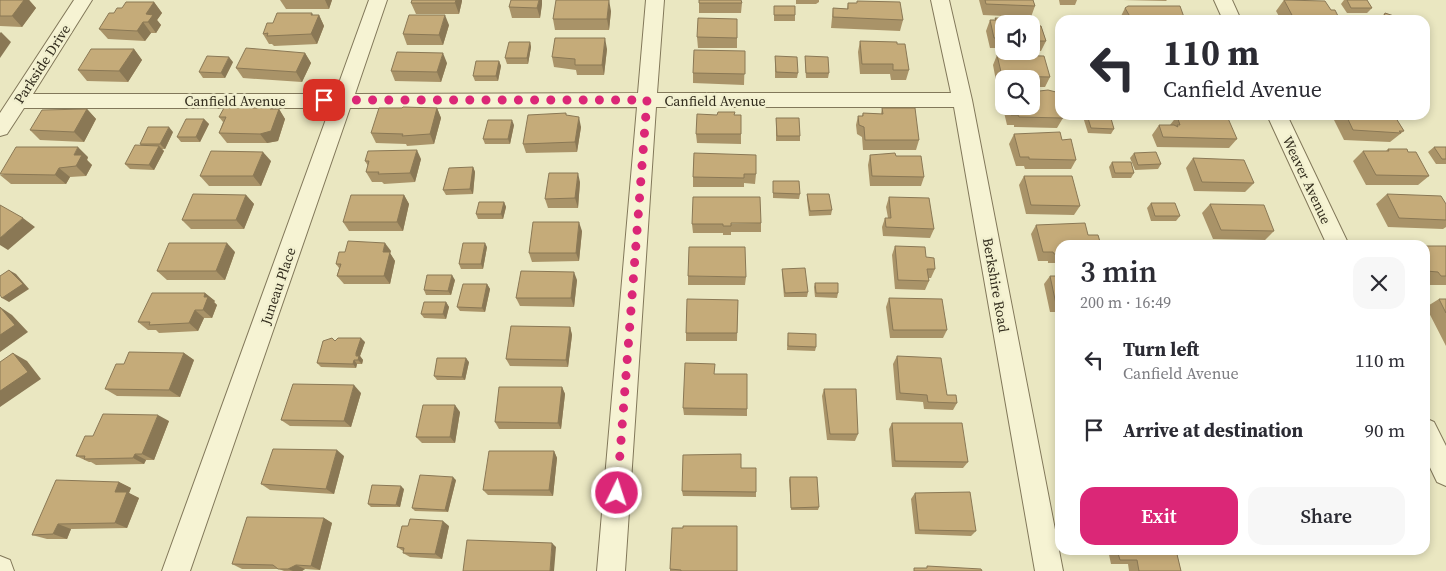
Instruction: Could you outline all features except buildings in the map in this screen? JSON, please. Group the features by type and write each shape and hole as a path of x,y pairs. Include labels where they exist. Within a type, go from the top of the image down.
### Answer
{"street":[{"name":"Parkside Drive","path":"0,129 83,0"},
{"name":"Juneau Place","path":"176,571 378,0"},
{"path":"611,571 655,0"},
{"name":"Berkshire Road","path":"940,0 962,100 1049,571"},
{"path":"1223,0 1230,15"},
{"name":"Canfield Avenue","path":"18,101 962,100"},
{"name":"Weaver Avenue","path":"1279,120 1336,240"},
{"path":"1430,440 1446,473"}],"route":[{"path":"324,100 647,100 617,493"}]}
